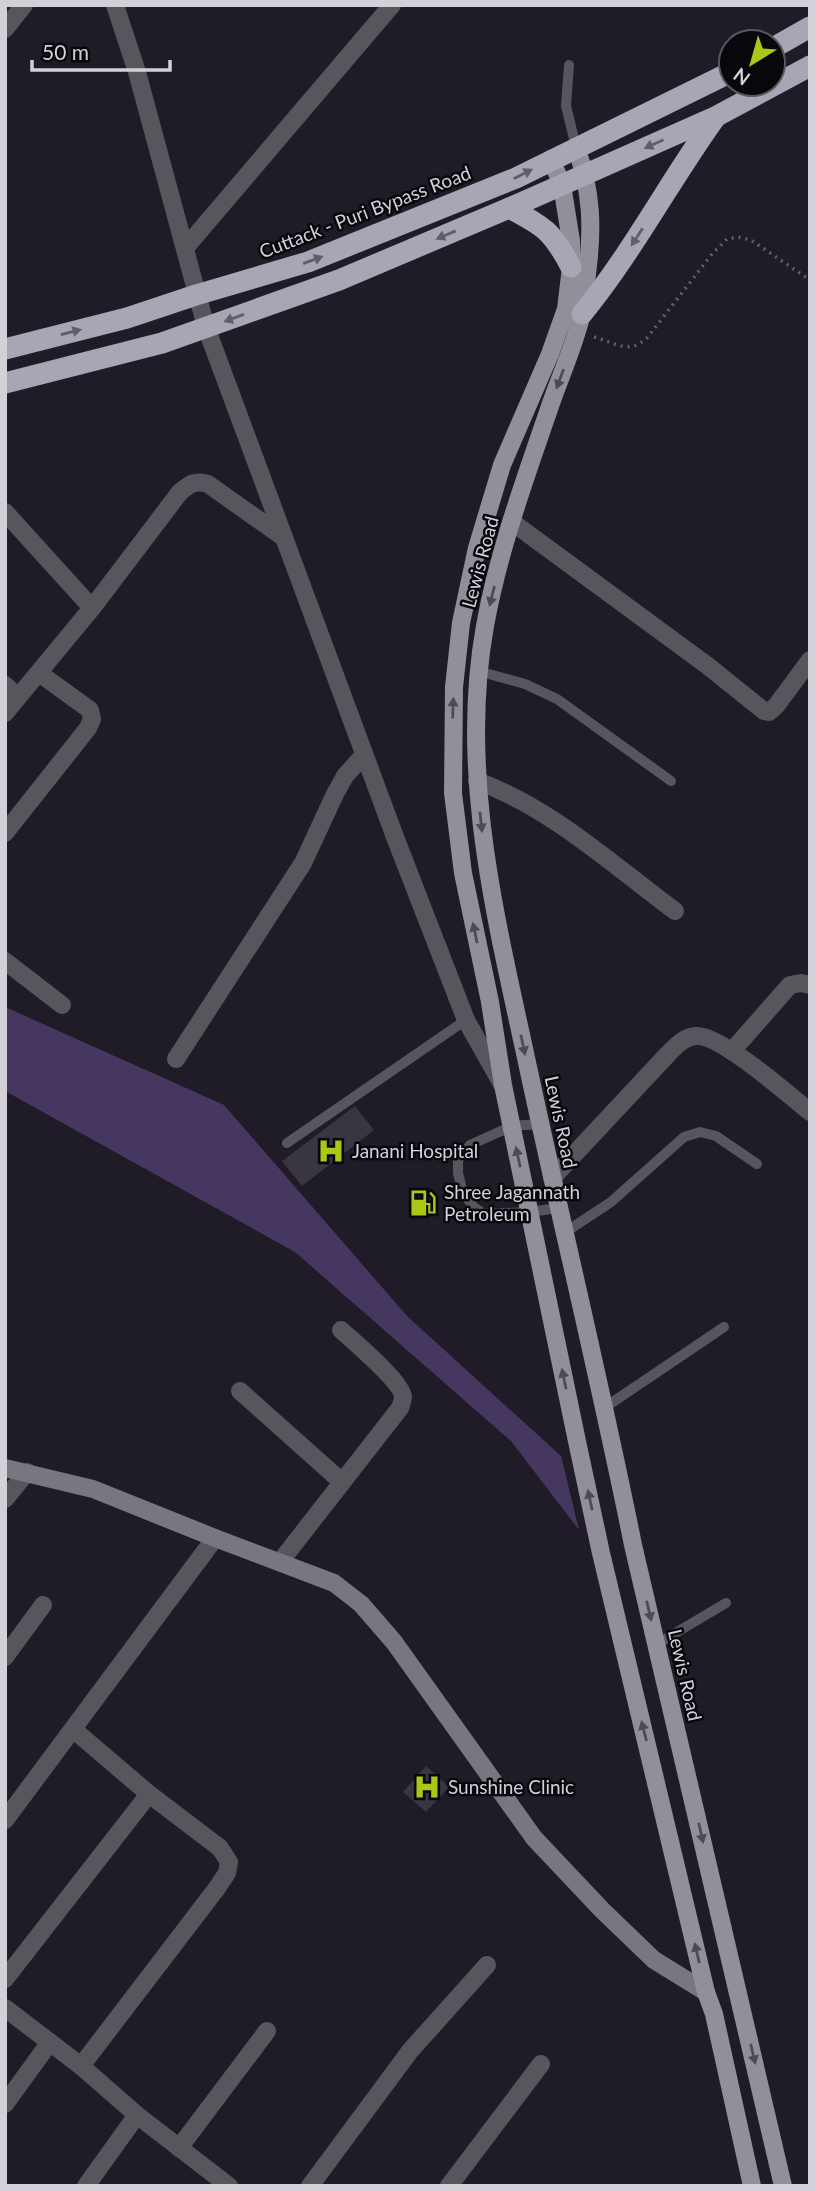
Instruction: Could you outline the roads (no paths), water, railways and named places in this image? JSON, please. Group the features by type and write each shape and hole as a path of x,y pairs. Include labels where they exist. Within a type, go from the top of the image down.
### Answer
{"highway":[{"path":"787,40 810,27"},
{"path":"5,383 162,343 340,279 717,116 810,66"},
{"name":"Cuttack - Puri Bypass Road","path":"5,349 127,318 308,262 516,178 717,79"},
{"path":"579,323 717,116"},
{"path":"509,208 550,233 560,245 571,267"}],"main road":[{"name":"Lewis Road","path":"576,148 586,174 591,207 592,243 579,323 512,522 486,624 478,671 477,781 485,863 633,1545 783,2186"},
{"name":"Lewis Road","path":"551,159 562,184 570,230 571,267 566,309 550,354 502,465 477,548 461,623 454,687 453,793 463,873 490,1002 503,1085 578,1446 706,1992 714,2014 752,2186"},
{"path":"677,1869 707,1859"}],"street":[{"path":"5,29 24,5"},
{"path":"115,5 137,72 206,327 363,756 466,1020 503,1085"},
{"path":"186,247 388,7"},
{"path":"5,713 12,691 38,673 92,608 180,492 191,483 199,481 208,484 283,537"},
{"path":"5,512 92,608"},
{"path":"512,522 697,658 764,711 769,712 776,706 810,660"},
{"path":"5,833 93,719 90,710 38,673"},
{"path":"176,1059 303,863 334,794 345,776 363,756"},
{"path":"477,781 496,788 554,820 675,911"},
{"path":"5,961 62,1005"},
{"path":"732,1051 790,985 810,985"},
{"path":"552,1178 681,1042 694,1036 707,1037 732,1051 810,1112"},
{"path":"281,1562 400,1408 403,1399 400,1387 341,1330"},
{"path":"240,1391 342,1482"},
{"path":"5,1468 93,1489 334,1583 361,1604 394,1642 534,1838 654,1960 706,1992"},
{"path":"5,1499 27,1472"},
{"path":"5,1819 215,1538"},
{"path":"5,1657 43,1605"},
{"path":"74,1730 149,1794 220,1848 229,1862 227,1873 80,2066"},
{"path":"5,1979 149,1794"},
{"path":"310,2186 410,2051 487,1965"},
{"path":"5,2008 229,2186"},
{"path":"179,2148 267,2031"},
{"path":"5,2104 50,2042"},
{"path":"449,2186 541,2064"},
{"path":"86,2186 137,2115"}],"lane":[{"path":"569,65 566,106 576,148"},
{"path":"478,671 525,684 557,699 671,781"},
{"path":"287,1143 466,1020"},
{"path":"540,1124 512,1126 470,1145 458,1160 458,1173 463,1193 474,1207 484,1214 558,1208"},
{"path":"565,1233 611,1202 684,1137 700,1132 716,1136 757,1164"},
{"path":"604,1408 724,1327"},
{"path":"657,1644 726,1603"}],"place":[{"name":"Janani Hospital","path":"331,1151"},
{"name":"Shree Jagannath Petroleum","path":"423,1203"},
{"name":"Sunshine Clinic","path":"427,1787"}]}
